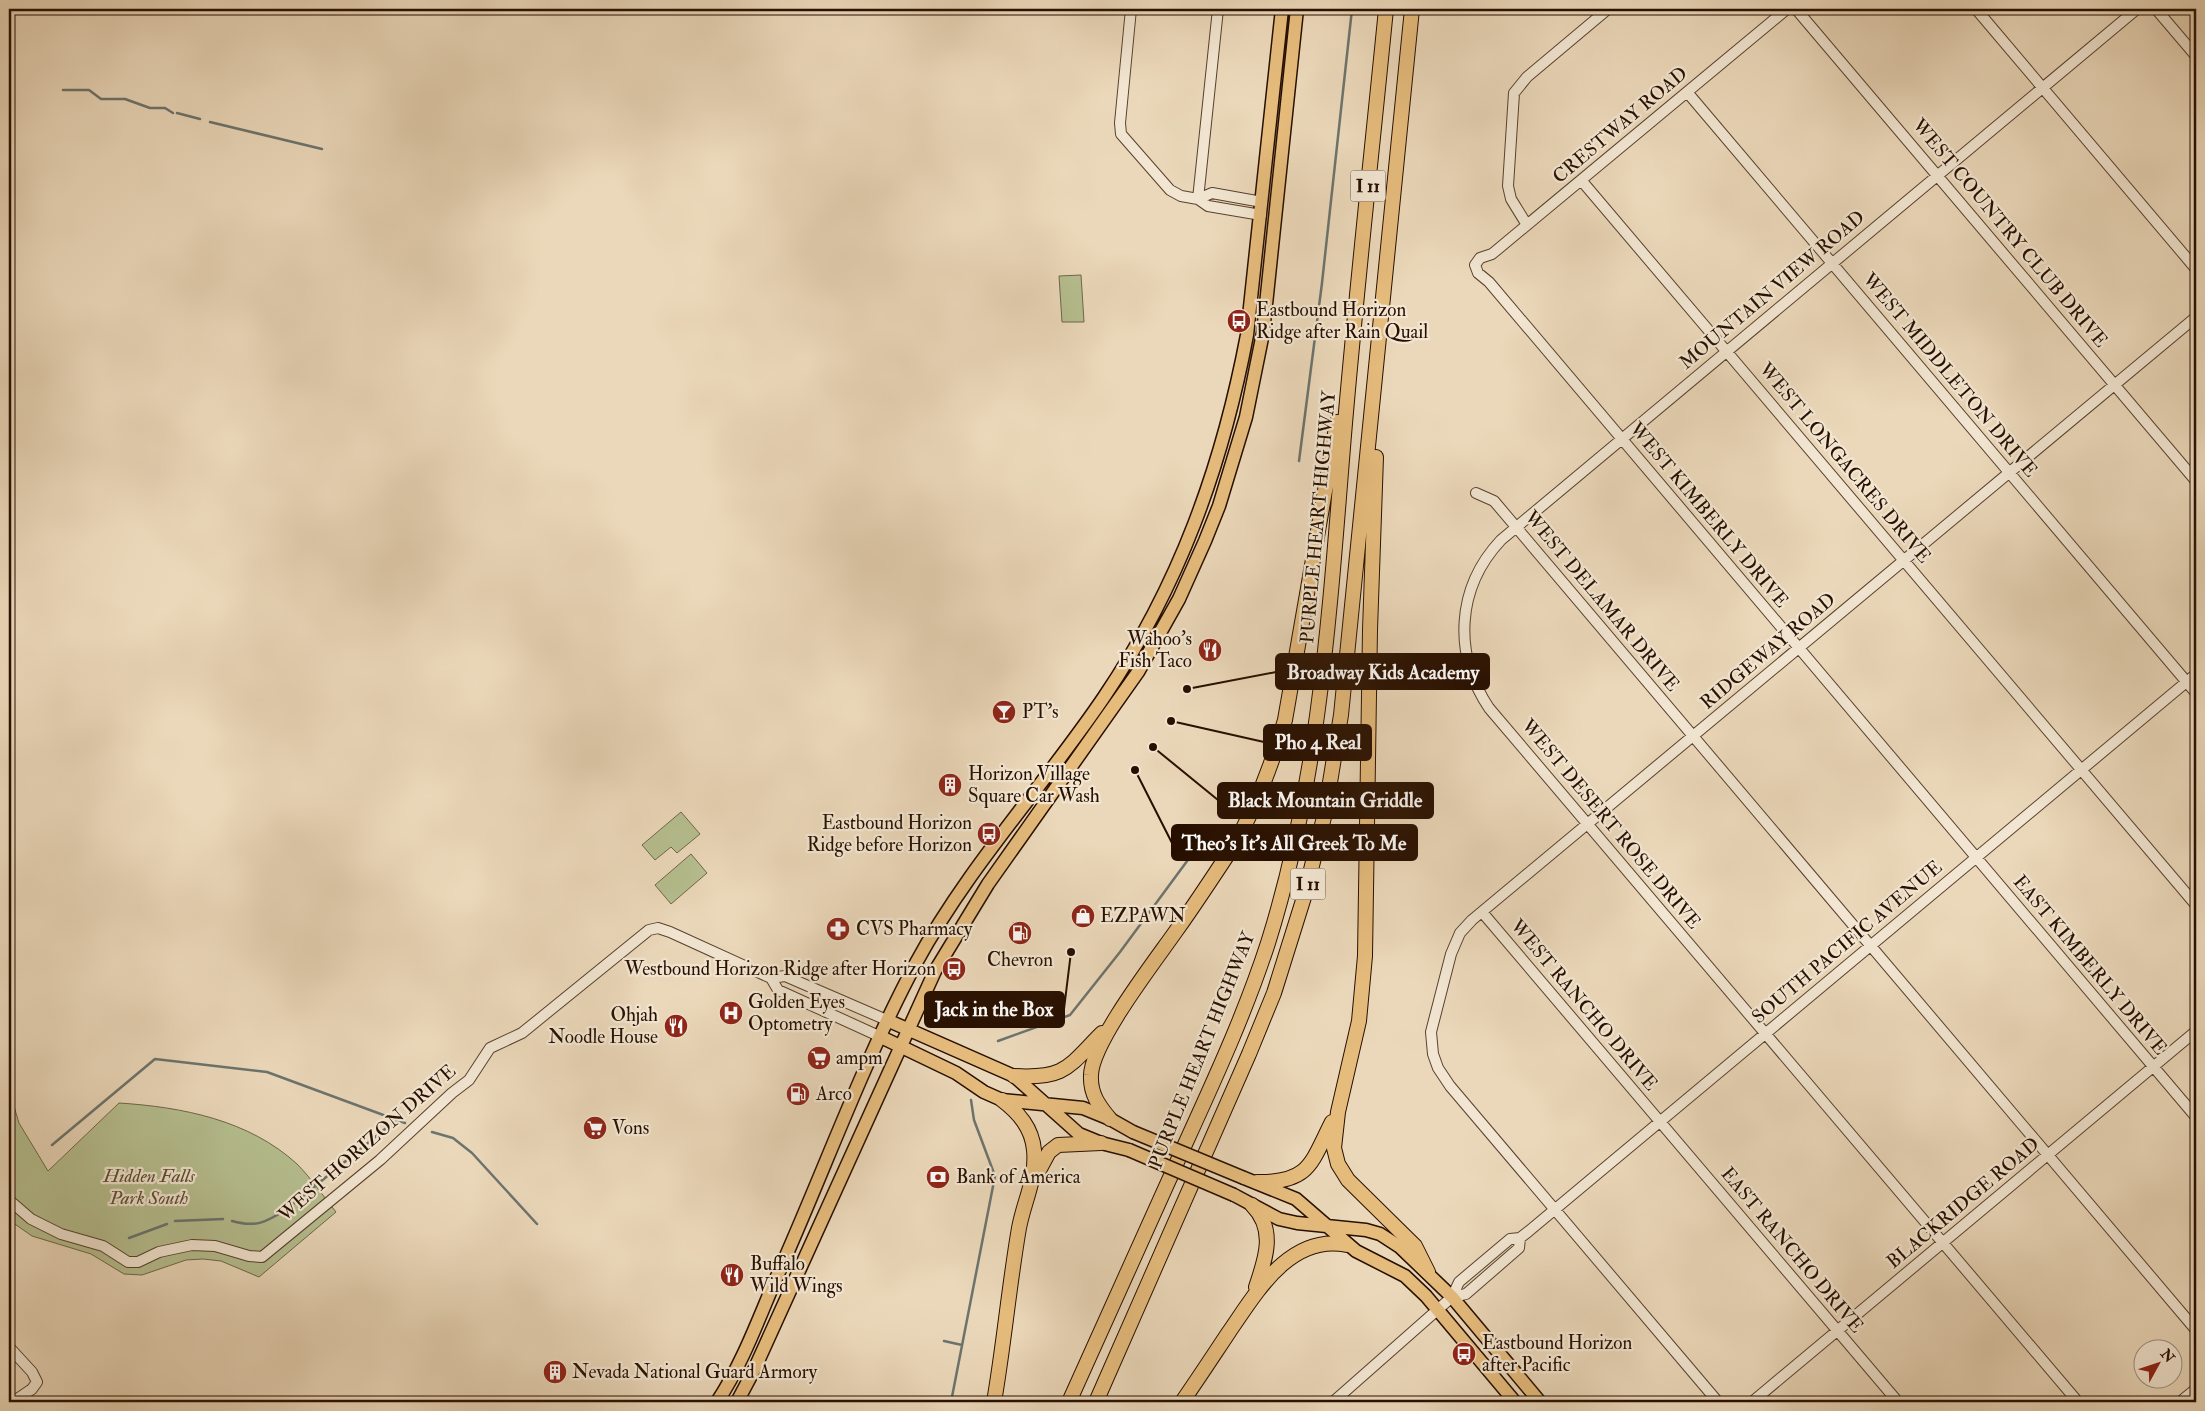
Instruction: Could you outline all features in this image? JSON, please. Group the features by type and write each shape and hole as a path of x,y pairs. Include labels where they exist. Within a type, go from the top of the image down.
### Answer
{"highway":[{"name":"PURPLE HEART HIGHWAY","path":"1069,1402 1225,1054 1268,943 1298,826 1318,721 1350,363 1386,9"},
{"name":"I 11","path":"1096,1402 1274,993 1305,894 1325,813 1341,715 1412,9"},
{"path":"1380,329 1370,630 1364,956 1359,1021 1338,1112 1334,1148 1335,1156 1342,1172 1415,1246 1428,1272"},
{"path":"1110,1119 1096,1101 1090,1074 1095,1058 1115,1020 1234,845 1248,820 1272,761 1285,720 1337,422 1350,363"},
{"path":"1014,1076 1044,1076 1061,1072 1082,1056 1115,1020"},
{"path":"994,1402 1020,1226 1033,1180 1035,1158 1032,1139 1019,1114 1002,1100"},
{"path":"1251,1180 1284,1181 1306,1170 1318,1153 1338,1112"},
{"path":"1033,1180 1054,1148 1062,1144 1086,1145 1101,1143"},
{"path":"1252,1204 1264,1219 1267,1228 1265,1260 1254,1292"},
{"path":"1182,1402 1254,1292 1277,1268 1305,1251 1326,1244 1347,1245"}],"main road":[{"path":"717,1402 742,1354 781,1268 881,1037 916,963 958,893 1102,699 1153,618 1178,567 1204,503 1225,432 1247,335 1282,9"},
{"path":"737,1402 934,971 961,925 1147,658 1173,611 1205,542 1240,437 1254,382 1268,290 1297,9"},
{"path":"1262,202 1267,205 1270,213 1264,274 1268,290"},
{"path":"1225,432 1240,437"},
{"path":"1173,611 1172,600 1183,575 1178,567"},
{"path":"1102,699 1114,707"},
{"path":"1017,814 1031,824"},
{"name":"WEST HORIZON DRIVE","path":"889,1021 1014,1076 1078,1134 1101,1143 1128,1150 1234,1195 1287,1222 1356,1228 1380,1234 1400,1247 1452,1297 1540,1402"},
{"name":"WEST HORIZON DRIVE","path":"881,1037 900,1048 956,1073 984,1092 1002,1100 1083,1108 1110,1119 1133,1132 1296,1199 1347,1245 1368,1258 1405,1276 1437,1310 1515,1402"},
{"path":"781,1268 797,1274"}],"street":[{"path":"1131,9 1120,123 1121,134 1170,190 1181,196 1198,199 1208,206 1260,215"},
{"path":"1198,199 1218,9"},
{"path":"1527,225 1511,199 1508,186 1514,93 1527,77 1608,9"},
{"name":"CRESTWAY ROAD","path":"1475,265 1480,258 1492,254 1787,9"},
{"name":"WEST COUNTRY CLUB DRIVE","path":"1796,9 2196,481"},
{"path":"1976,9 2196,269"},
{"name":"MOUNTAIN VIEW ROAD","path":"1465,621 1469,592 1481,564 1501,540 2137,9"},
{"path":"2156,9 2196,56"},
{"name":"WEST MIDDLETON DRIVE","path":"1687,92 2196,693"},
{"name":"WEST LONGACRES DRIVE","path":"1581,180 2196,905"},
{"path":"1198,199 1212,193 1262,202"},
{"name":"WEST KIMBERLY DRIVE","path":"1475,265 1478,274 1489,282 1976,858"},
{"name":"RIDGEWAY ROAD","path":"1555,1209 1443,1078 1433,1054 1432,1032 1451,954 1460,933 1482,912 2196,316"},
{"name":"WEST DELAMAR DRIVE","path":"1476,493 1494,500 2196,1330"},
{"name":"WEST DESERT ROSE DRIVE","path":"1465,621 1467,663 1476,687 1489,708 2078,1402"},
{"name":"SOUTH PACIFIC AVENUE","path":"1333,1402 1452,1297 1466,1294 1519,1248 1520,1238 2196,674"},
{"name":"EAST KIMBERLY DRIVE","path":"1976,858 2196,1117"},
{"name":"WEST RANCHO DRIVE","path":"1482,912 1660,1121"},
{"name":"WEST HORIZON DRIVE","path":"9,1200 31,1219 61,1234 103,1246 128,1262 138,1262 159,1252 197,1245 215,1246 249,1256 262,1257 380,1160 452,1093 469,1080 490,1048 522,1033 649,930 658,928 771,978 785,976 889,1021"},
{"name":"WEST HORIZON DRIVE","path":"771,978 778,990 881,1037"},
{"name":"BLACKRIDGE ROAD","path":"1752,1402 2196,1031"},
{"name":"EAST RANCHO DRIVE","path":"1660,1121 1898,1402"},
{"path":"1555,1209 1718,1402"},
{"path":"9,1347 32,1372 37,1382 32,1389 13,1402"},
{"path":"2180,1402 2196,1389"}],"green space":[{"path":"1081,275 1084,322 1062,322 1059,276"},
{"path":"681,812 700,834 677,853 671,847 655,860 642,845"},
{"path":"691,854 707,873 671,904 655,885"},
{"name":"Hidden Falls Park South","path":"9,1090 19,1123 48,1171 119,1103 167,1108 214,1118 258,1136 297,1164 336,1212 259,1277 221,1261 203,1259 186,1260 142,1275 124,1274 91,1254 32,1236 9,1220"}],"waterway":[{"path":"1299,461 1322,283 1352,9"},
{"path":"63,90 89,90 101,99 125,99 150,108 165,108 173,113"},
{"path":"177,113 200,119"},
{"path":"210,122 322,149"},
{"path":"998,1041 1070,1015 1120,952 1210,830"},
{"path":"52,1145 155,1059 267,1072 405,1123"},
{"path":"951,1402 995,1176 974,1120 971,1100"},
{"path":"232,1221 255,1224 287,1209 396,1120"},
{"path":"432,1132 453,1138 472,1153 537,1224"},
{"path":"175,1221 223,1219"},
{"path":"129,1238 167,1224"},
{"path":"944,1341 962,1345"}],"place":[{"name":"Eastbound Horizon Ridge after Rain Quail","path":"1239,321"},
{"name":"Wahoo's Fish Taco","path":"1210,650"},
{"name":"Broadway Kids Academy","path":"1187,689"},
{"name":"PT's","path":"1004,712"},
{"name":"Pho 4 Real","path":"1171,721"},
{"name":"Black Mountain Griddle","path":"1153,747"},
{"name":"Theo's It's All Greek To Me","path":"1135,770"},
{"name":"Horizon Village Square Car Wash","path":"950,785"},
{"name":"Eastbound Horizon Ridge before Horizon","path":"989,834"},
{"name":"EZPAWN","path":"1083,916"},
{"name":"CVS Pharmacy","path":"838,929"},
{"name":"Chevron","path":"1020,933"},
{"name":"Jack in the Box","path":"1071,952"},
{"name":"Westbound Horizon Ridge after Horizon","path":"954,969"},
{"name":"Golden Eyes Optometry","path":"731,1013"},
{"name":"Ohjah Noodle House","path":"676,1026"},
{"name":"ampm","path":"819,1058"},
{"name":"Arco","path":"798,1094"},
{"name":"Vons","path":"595,1128"},
{"name":"Bank of America","path":"938,1177"},
{"name":"Buffalo Wild Wings","path":"732,1275"},
{"name":"Eastbound Horizon after Pacific","path":"1464,1354"},
{"name":"Nevada National Guard Armory","path":"555,1372"}]}
